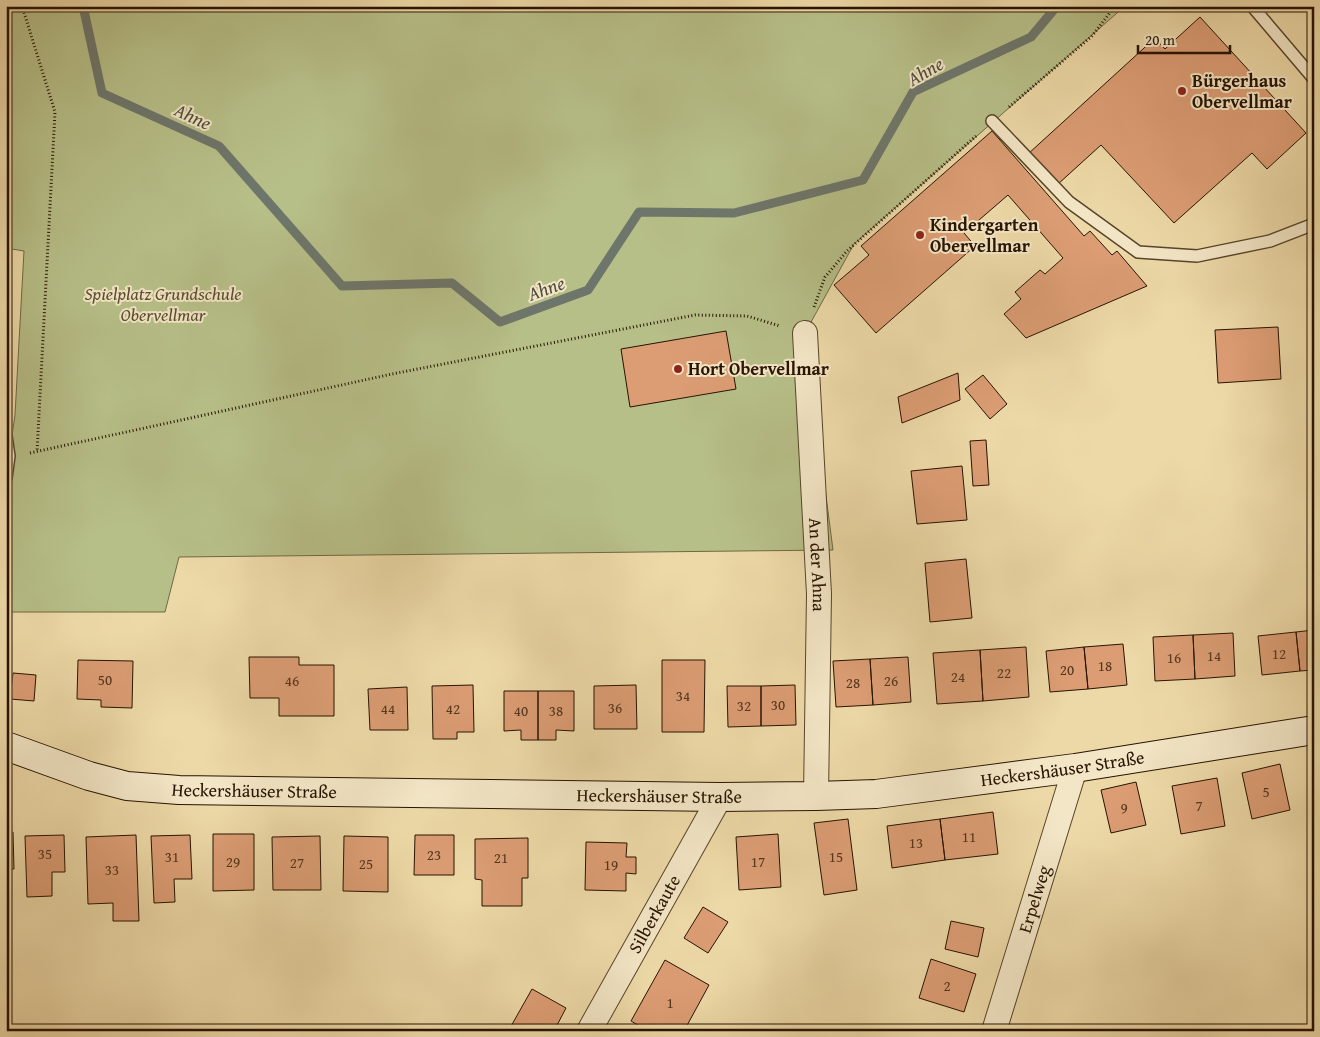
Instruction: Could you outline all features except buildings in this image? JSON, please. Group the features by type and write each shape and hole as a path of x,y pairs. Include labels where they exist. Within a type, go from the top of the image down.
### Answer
{"street":[{"name":"An der Ahna","path":"805,333 819,594 816,796"},
{"name":"Heckershäuser Straße","path":"6,746 89,776 127,786 179,790 720,797 816,796 876,794 1076,768 1314,730"},
{"name":"Erpelweg","path":"994,1031 1076,768"},
{"name":"Silberkaute","path":"589,1031 720,797"}],"lane":[{"path":"1252,6 1314,79"},
{"path":"992,121 1069,202 1138,252 1197,256 1270,241 1314,224"},
{"path":"6,436 9,456 6,478"}],"path":[{"path":"22,6 55,112 37,452 392,374 695,315 747,316 805,333 825,277 847,251 992,121 1092,36 1115,6"}],"green space":[{"name":"Spielplatz Grundschule Obervellmar","path":"6,6 1125,6 854,244 805,333 833,550 179,557 165,612 6,612 6,478 15,415 24,251 6,248"}],"waterway":[{"name":"Ahne","path":"83,6 102,93 219,146 342,286 452,283 500,322 588,290 639,212 734,213 863,180 913,92 1031,37 1057,6"}],"place":[{"name":"Bürgerhaus Obervellmar","path":"1182,91"},
{"name":"Kindergarten Obervellmar","path":"920,235"},
{"name":"Hort Obervellmar","path":"678,369"}]}
